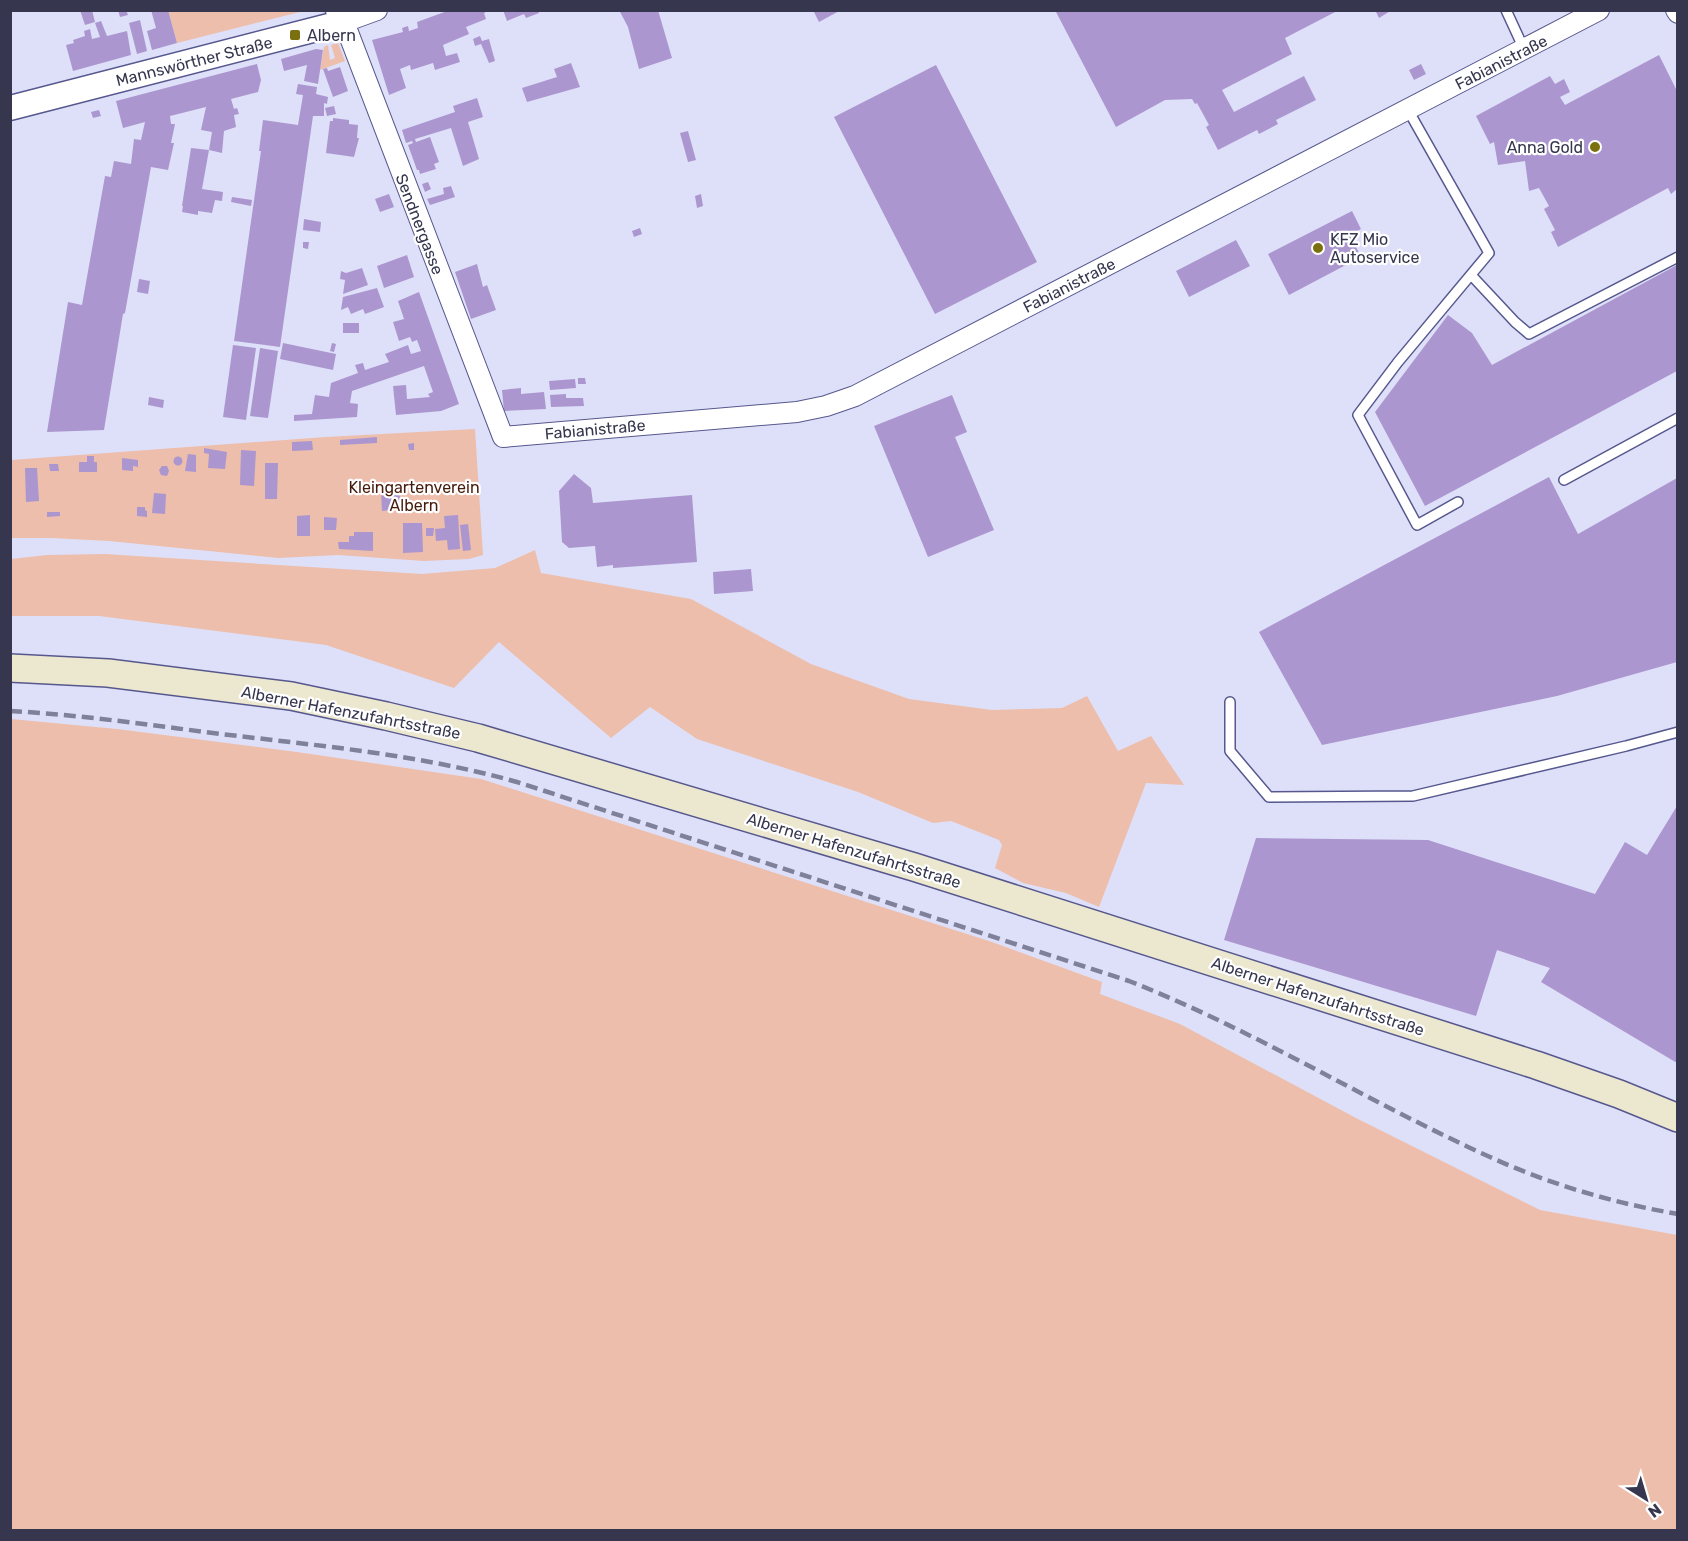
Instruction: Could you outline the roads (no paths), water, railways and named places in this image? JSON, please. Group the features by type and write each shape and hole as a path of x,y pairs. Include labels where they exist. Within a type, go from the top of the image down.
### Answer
{"main road":[{"name":"Alberner Hafenzufahrtsstraße","path":"10,668 108,673 291,696 478,738 914,867 1536,1065 1677,1118"}],"street":[{"name":"Mannswörther Straße","path":"10,108 341,16 377,10"},
{"name":"Fabianistraße","path":"503,437 797,412 826,406 855,396 1599,10"},
{"name":"Sendnergasse","path":"341,16 503,437"}],"lane":[{"path":"1506,10 1524,49"},
{"path":"1408,110 1489,253 1398,362 1358,415 1417,525 1458,502"},
{"path":"1472,276 1529,334 1677,257"},
{"path":"1564,480 1677,418"},
{"path":"1230,702 1230,751 1269,797 1413,796 1677,732"}],"railway":[{"path":"10,711 96,718 378,753 448,765 517,782 1129,981 1221,1021 1445,1136 1512,1167 1582,1192 1678,1214"}],"place":[{"name":"Albern","path":"295,35"},
{"name":"Anna Gold","path":"1595,147"},
{"name":"KFZ Mio Autoservice","path":"1318,248"}],"park label":[{"name":"Kleingartenverein Albern","path":"414,496"}]}
